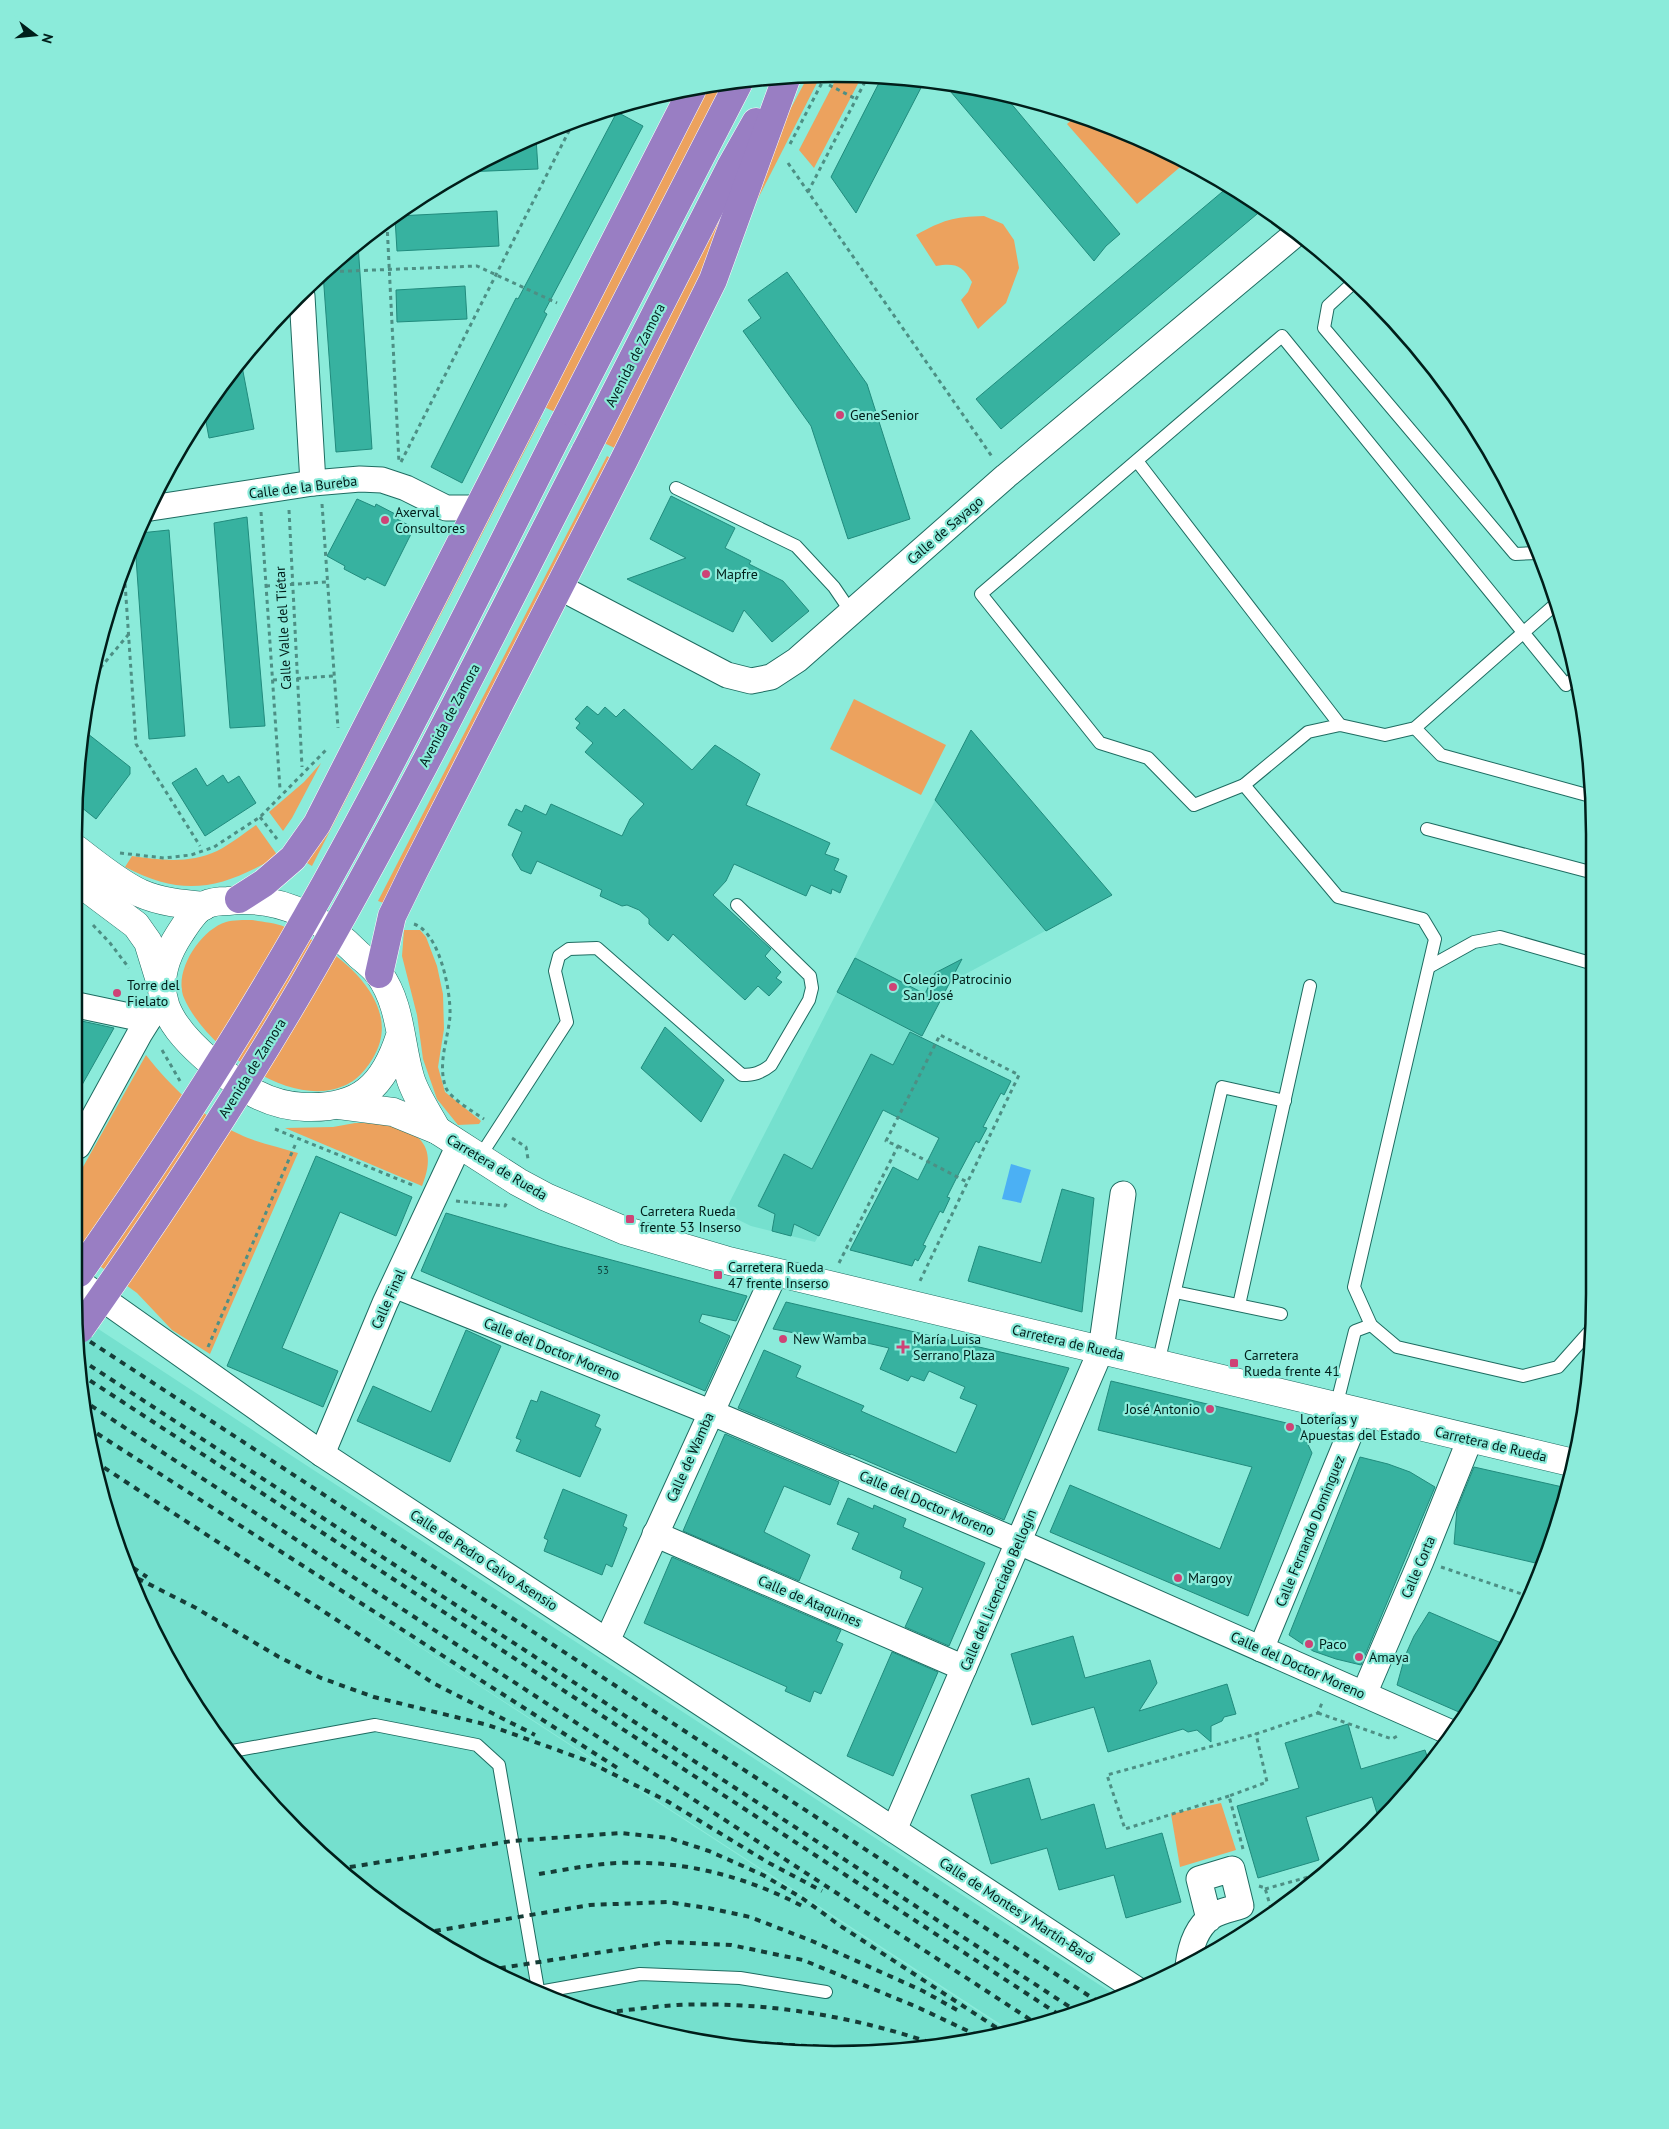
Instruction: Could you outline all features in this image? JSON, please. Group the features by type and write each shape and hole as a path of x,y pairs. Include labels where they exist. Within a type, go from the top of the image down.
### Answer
{"highway":[{"path":"379,974 392,916 713,280 784,84"},
{"name":"Avenida de Zamora","path":"83,1324 193,1163 301,988 370,866 447,721 730,168 779,85"},
{"path":"82,1269 166,1146 274,973 344,850 735,89"},
{"path":"239,899 264,883 293,858 318,824 688,97"}],"street":[{"name":"Calle de Sayago","path":"559,587 727,675 751,681 772,677 797,660 1006,476 1291,238"},
{"path":"303,303 317,483"},
{"name":"Calle de la Bureba","path":"158,507 360,478 382,480 406,488 446,508 479,508"},
{"path":"82,853 141,894 172,903 204,906"},
{"path":"82,885 136,926 148,942 161,989 175,1023 192,1047 235,1083 248,1091 277,1103 298,1107 339,1105 364,1094 378,1082 392,1059 400,1036"},
{"name":"Carretera de Rueda","path":"204,906 239,899 272,902 316,918 343,938 379,974 395,1007 410,1079 458,1144"},
{"path":"82,1139 148,1020 161,989 174,943 182,929 204,906"},
{"path":"82,1006 148,1020"},
{"name":"Carretera de Rueda","path":"339,1105 393,1112 458,1144 546,1197 623,1230 775,1273 1567,1461"},
{"name":"Calle Final","path":"322,1454 394,1285 458,1144"},
{"name":"Calle del Licenciado Bellogín","path":"894,1830 1101,1350 1122,1194"},
{"name":"Calle de Wamba","path":"607,1641 775,1273"},
{"name":"Calle de Pedro Calvo Asensio","path":"82,1284 322,1454 894,1830"},
{"name":"Calle del Doctor Moreno","path":"394,1285 710,1412 1019,1542 1446,1731"},
{"name":"Calle Fernando Domínguez","path":"1261,1649 1347,1409"},
{"name":"Calle Corta","path":"1364,1694 1421,1561 1470,1439"},
{"name":"Calle de Ataquines","path":"655,1534 964,1668"},
{"name":"Calle de Montes y Martín-Baró","path":"894,1830 1132,1985"},
{"path":"1190,1957 1195,1937 1209,1919"}],"lane":[{"path":"1349,287 1328,306 1324,328 1515,554 1531,553"},
{"path":"1551,608 1523,632 1415,728 1385,735 1340,726 1308,732 1244,786 1194,805 1148,758 1100,743 981,594 1282,336 1523,632 1566,685 1570,681"},
{"path":"1137,461 1340,726"},
{"path":"676,488 796,546 834,587 851,612"},
{"path":"1415,728 1440,755 1585,795"},
{"path":"1244,786 1338,896 1423,918 1435,939 1354,1287 1371,1325 1397,1347 1523,1376 1558,1367 1585,1336"},
{"path":"1427,829 1586,871"},
{"path":"458,1144 567,1022 555,971 559,956 569,949 597,948 742,1075 762,1072 771,1065 809,1000 812,988 810,976 737,905"},
{"path":"1430,966 1474,942 1500,937 1586,962"},
{"path":"1239,1305 1310,986"},
{"path":"1158,1364 1222,1087 1284,1101"},
{"path":"1175,1292 1281,1314"},
{"path":"1347,1409 1355,1331 1371,1325"},
{"path":"237,1750 375,1725 476,1745 499,1765 537,1985"},
{"path":"553,1991 640,1974 740,1978 826,1992"}],"path":[{"path":"808,192 864,83"},
{"path":"829,85 856,99"},
{"path":"387,230 399,466 569,131"},
{"path":"788,163 1006,476"},
{"path":"336,271 477,266 561,305"},
{"path":"317,483 327,582 338,728"},
{"name":"Calle Valle del Tiétar","path":"288,487 302,767"},
{"path":"260,492 280,788"},
{"path":"266,586 327,582"},
{"path":"125,585 136,744 200,846"},
{"path":"102,666 128,635"},
{"path":"272,680 334,676"},
{"path":"126,852 164,858 191,855 214,847 260,817 281,845"},
{"path":"87,919 128,965 131,973"},
{"path":"410,922 418,925 433,941 445,974 450,1014 441,1068 447,1090 467,1108 487,1121"},
{"path":"909,1305 1018,1075 940,1034 886,1141 967,1182"},
{"name":"Carretera de Rueda","path":"508,1135 526,1147 528,1164"},
{"path":"199,1367 296,1143"},
{"path":"827,1285 898,1146"},
{"name":"Carretera de Rueda","path":"454,1201 505,1206 508,1202"},
{"path":"1421,1561 1524,1594"},
{"path":"1318,1712 1331,1680"},
{"path":"1256,1734 1267,1782 1124,1829 1106,1775 1256,1734 1318,1712 1392,1740 1425,1721"},
{"path":"1229,1796 1245,1858"},
{"path":"1251,1884 1265,1888 1270,1907"}],"shaded area":[{"path":"834,82 858,83 814,168 799,150"},
{"path":"804,83 817,83 741,232 783,123"},
{"path":"721,91 555,412 540,405 703,94"},
{"path":"1071,120 1076,122 1122,140 1180,167 1137,204 1067,124"},
{"path":"751,156 701,288 619,450 604,443"},
{"path":"984,216 1003,224 1014,240 1019,268 1006,303 978,329 961,300 968,292 972,282 965,272 957,266 936,266 916,235 948,220"},
{"path":"534,416 541,419 312,866 302,860"},
{"path":"607,456 615,461 389,905 378,901"},
{"path":"854,699 946,745 921,795 830,749"},
{"name":"Colegio Patrocinio San José","path":"971,730 1112,895 949,983 815,1242 751,1226 724,1213"},
{"path":"321,763 292,818 283,831 269,812 304,782"},
{"path":"256,825 278,856 238,876 220,882 202,886 184,886 146,877 125,867 132,856 175,860 206,855 227,845"},
{"path":"252,920 285,927 323,947 342,961 373,996 380,1016 381,1037 369,1064 350,1083 330,1090 310,1091 288,1086 266,1077 245,1065 225,1050 194,1016 184,998 182,988 182,976 191,953 198,943 216,926 229,921"},
{"path":"404,930 420,930 426,937 437,966 443,994 444,1029 438,1067 445,1092 481,1121 479,1124 458,1125 437,1099 423,1059 417,1015 402,956"},
{"path":"146,1055 177,1090 212,1119 246,1137 298,1153 210,1354 172,1330 137,1293 82,1253 82,1169"},
{"path":"355,1123 371,1123 401,1128 413,1134 422,1142 427,1153 427,1168 422,1186 285,1128 333,1127"},
{"path":"83,1319 1112,1993 1076,2007 1004,2027 150,1471 1002,2027 933,2040 884,2045 785,2045 736,2040 640,2021 593,2007 502,1969 458,1946 417,1920 377,1891 339,1860 303,1826 269,1790 238,1752 209,1712 183,1670 160,1627 140,1582 122,1536 108,1489 89,1393"},
{"path":"1221,1803 1236,1850 1180,1867 1171,1814"}],"water":[{"path":"1011,1164 1031,1170 1021,1203 1002,1199"}],"building":[{"path":"879,84 921,88 856,213 831,177"},
{"path":"951,92 1012,104 1120,234 1106,246 1094,261"},
{"path":"620,114 643,126 544,312 547,314 462,483 431,467 516,298 518,299 615,115"},
{"path":"536,145 538,169 481,171"},
{"path":"1223,191 1258,213 1001,429 976,399"},
{"path":"497,211 499,246 397,251 395,225 408,215"},
{"path":"359,253 372,449 336,452 324,283"},
{"name":"GeneSenior","path":"787,272 867,384 910,519 848,539 811,426 743,331 761,318 748,300"},
{"path":"465,286 467,319 397,322 396,290"},
{"path":"243,371 254,429 209,438 206,422"},
{"name":"Mapfre","path":"671,496 735,528 725,548 751,561 749,564 783,581 809,611 772,642 744,610 733,632 627,579 686,558 650,539"},
{"path":"357,499 375,507 376,504 399,516 397,519 414,528 385,586 367,577 365,580 344,569 345,566 327,556"},
{"path":"247,517 265,726 230,728 214,523"},
{"path":"169,530 185,736 149,739 136,557 147,532"},
{"path":"587,706 598,715 605,707 616,717 624,709 692,770 715,745 760,774 746,805 830,843 825,854 839,859 834,870 847,876 840,893 832,889 831,894 811,885 806,896 734,864 726,881 713,895 771,949 765,956 781,972 776,978 782,982 769,996 758,986 745,1000 673,934 668,941 649,924 649,919 639,910 627,905 622,906 600,896 602,890 537,861 531,874 521,870 512,855 522,832 508,825 516,809 522,812 525,805 546,815 551,804 622,836 630,819 644,804 585,752 593,743 576,728 580,723 575,719"},
{"path":"971,730 1112,895 1046,931 935,800"},
{"path":"89,735 130,767 130,774 96,819 83,809"},
{"path":"196,768 207,786 223,775 228,783 239,776 256,803 205,836 172,783"},
{"path":"855,958 925,994 935,973 962,959 922,1036 837,992"},
{"path":"82,1021 114,1028 82,1085"},
{"path":"665,1027 724,1080 701,1122 641,1068"},
{"path":"910,1032 1011,1081 1004,1095 1001,1093 983,1127 987,1128 979,1143 976,1141 959,1173 947,1197 950,1198 943,1213 940,1211 923,1245 926,1246 918,1261 915,1259 912,1266 850,1250 893,1167 918,1180 939,1138 883,1110 819,1236 794,1224 791,1236 772,1231 775,1214 758,1206 784,1154 812,1169 871,1054 893,1065"},
{"path":"316,1156 412,1197 396,1236 340,1212 282,1348 338,1371 323,1407 227,1366"},
{"path":"1062,1189 1094,1198 1082,1312 968,1281 979,1246 1041,1263"},
{"path":"446,1213 559,1246 747,1296 736,1321 702,1314 699,1322 730,1336 705,1391 421,1271"},
{"path":"786,1302 1069,1368 1004,1520 738,1408 764,1350 801,1366 796,1377 864,1406 861,1411 956,1453 977,1405 960,1398 965,1387 929,1371 924,1381 911,1376 908,1381 880,1369 889,1348 823,1333 822,1338 773,1329"},
{"path":"466,1330 501,1346 450,1462 357,1421 373,1386 431,1412"},
{"path":"1111,1381 1299,1426 1312,1453 1248,1616 1050,1532 1070,1485 1220,1549 1252,1467 1098,1430"},
{"path":"541,1391 600,1415 595,1426 601,1429 580,1477 516,1451 521,1440 516,1438 531,1400 537,1402"},
{"path":"725,1434 839,1482 830,1505 784,1486 764,1532 810,1555 799,1581 683,1531"},
{"path":"1360,1457 1410,1472 1435,1487 1361,1665 1313,1651 1289,1635"},
{"path":"1474,1467 1562,1487 1547,1536 1536,1563 1454,1544 1457,1509"},
{"path":"563,1489 627,1515 623,1526 627,1528 612,1567 606,1564 602,1575 544,1551 548,1540 544,1538"},
{"path":"848,1498 873,1509 874,1505 906,1519 903,1527 985,1563 949,1646 905,1627 923,1588 900,1578 902,1571 852,1549 859,1533 837,1524"},
{"path":"672,1557 841,1630 836,1641 843,1644 821,1694 814,1691 810,1702 785,1691 787,1687 644,1623"},
{"path":"1429,1612 1501,1643 1460,1712 1397,1685 1405,1656 1414,1636"},
{"path":"1073,1636 1085,1678 1150,1660 1157,1683 1139,1711 1227,1684 1236,1714 1224,1717 1222,1721 1211,1726 1211,1742 1197,1730 1188,1732 1183,1729 1108,1752 1094,1707 1032,1725 1011,1654"},
{"path":"892,1652 938,1672 893,1776 847,1756"},
{"path":"1348,1724 1361,1769 1425,1750 1427,1757 1377,1814 1372,1797 1306,1817 1319,1860 1258,1878 1237,1806 1299,1788 1285,1743"},
{"path":"1029,1778 1041,1820 1094,1804 1106,1849 1162,1833 1181,1902 1126,1918 1114,1875 1059,1890 1047,1848 991,1864 971,1795"}],"railway":[{"path":"84,1337 1095,2000"},
{"path":"86,1363 1072,2008"},
{"path":"88,1379 1056,2013"},
{"path":"91,1406 1031,2020"},
{"path":"96,1433 619,1769"},
{"path":"103,1467 433,1683 535,1735"},
{"path":"135,1569 147,1577"},
{"path":"139,1579 196,1608 279,1657 321,1678 374,1697 488,1725 585,1760 667,1801 769,1863 822,1891"},
{"path":"348,1867 512,1841 620,1833 669,1838 709,1851 763,1875 802,1898 842,1927 997,2028"},
{"path":"539,1874 609,1864 668,1864 739,1879 762,1887 806,1908"},
{"path":"434,1931 590,1905 667,1902 708,1908 750,1917 812,1941 923,1991 957,2010"},
{"path":"500,1968 667,1942 731,1945 803,1960 917,2007 973,2033"},
{"path":"610,2012 677,2005 711,2004 779,2009 846,2019 925,2041"},
{"path":"778,2044 793,2045"}],"place":[{"name":"GeneSenior","path":"840,415"},
{"name":"Axerval Consultores","path":"385,520"},
{"name":"Mapfre","path":"706,574"},
{"name":"Colegio Patrocinio San José","path":"893,987"},
{"name":"Torre del Fielato","path":"117,993"},
{"name":"Carretera Rueda frente 53 Inserso","path":"630,1219"},
{"name":"Carretera Rueda 47 frente Inserso","path":"718,1275"},
{"name":"New Wamba","path":"783,1339"},
{"name":"María Luisa Serrano Plaza","path":"903,1347"},
{"name":"Carretera Rueda frente 41","path":"1234,1363"},
{"name":"José Antonio","path":"1210,1409"},
{"name":"Loterías y Apuestas del Estado","path":"1290,1427"},
{"name":"Margoy","path":"1178,1578"},
{"name":"Paco","path":"1309,1644"},
{"name":"Amaya","path":"1359,1657"}]}
